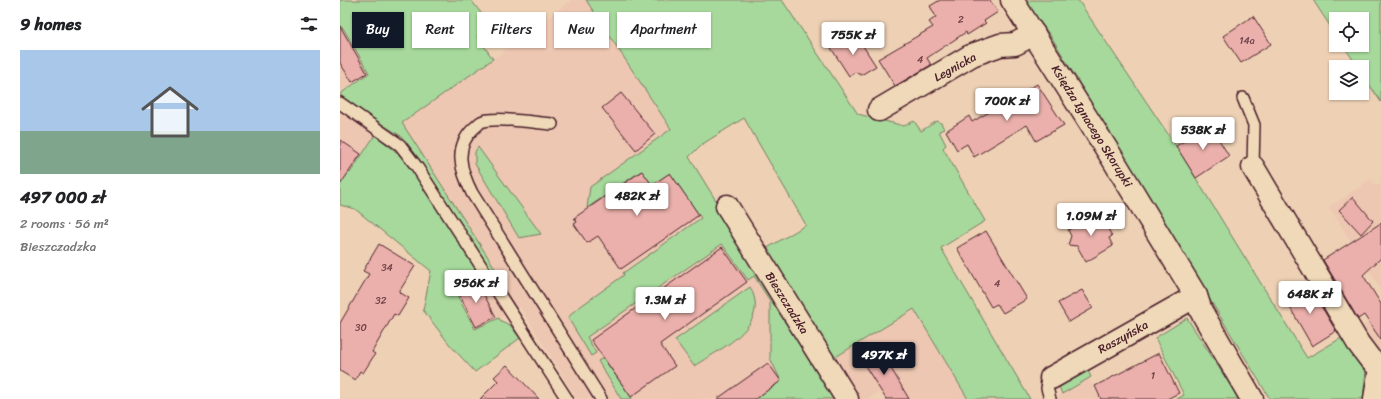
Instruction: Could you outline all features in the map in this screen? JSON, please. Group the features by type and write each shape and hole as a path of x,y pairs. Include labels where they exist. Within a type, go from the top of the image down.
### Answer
{"street":[{"name":"Księdza Ignacego Skorupki","path":"1012,0 1196,296 1201,311 1252,399"},
{"name":"Legnicka","path":"879,110 972,55 1000,45 1015,44 1034,34"},
{"path":"1253,167 1358,343 1370,359 1381,368 1375,399"},
{"name":"Bieszczadzka","path":"727,206 847,399"},
{"name":"Raszyńska","path":"1050,389 1196,296"}],"lane":[{"path":"1243,98 1254,125 1253,167"},
{"path":"340,103 400,145 417,168 567,399"},
{"path":"552,124 500,120 482,122 469,134 461,149 461,165 465,180 472,194 601,399"}],"shaded area":[{"path":"571,0 586,0 594,12 555,12"},
{"path":"554,13 554,48 609,48 609,35 689,157 839,399 577,399 520,307 475,330 454,288 494,268 402,122 508,48 546,48 546,19"},
{"path":"343,28 352,44 352,48 355,48 369,73 340,92 340,30"},
{"path":"340,94 348,103 381,124 350,174 340,167"},
{"path":"1371,179 1376,186 1381,184 1381,290 1329,207"},
{"path":"914,309 968,399 909,399 898,381 868,399 853,399 829,361"},
{"path":"1381,315 1381,362 1360,327"},
{"path":"1089,378 1100,399 1054,399"}],"green space":[{"path":"340,0 471,0 480,12 477,12 477,48 485,48 493,59 402,123 495,268 490,270 401,136 348,103 340,94 369,73 355,48 404,48 404,12 352,12 352,44 343,28 340,30"},
{"path":"586,0 782,0 858,114 904,126 914,121 921,131 937,121 941,123 944,129 939,131 946,145 943,148 985,221 941,248 1030,399 968,399 914,309 829,361 764,250 806,225 744,118 701,145 689,157 839,399 755,399 781,381 770,358 770,301 754,276 748,280 722,244 587,337 596,353 591,356 568,318 574,311 624,275 623,273 701,218 670,173 652,185 641,171 587,208 590,187 671,129 618,48 711,48 711,12 617,12 617,47 609,35 609,12 594,12"},
{"path":"1024,0 1078,0 1176,146 1307,358 1343,337 1366,370 1363,399 1270,399 1052,38"},
{"path":"1313,0 1381,0 1381,102 1369,84 1369,60 1353,60 1348,52 1369,52 1369,12 1329,12 1329,24"},
{"path":"375,135 413,168 483,274 454,289 475,329 499,318 501,321 510,325 520,338 475,372 450,345 423,310 431,271 355,209 340,205 340,167 350,173"},
{"path":"478,147 541,234 519,238 475,164 475,152"},
{"path":"750,287 755,301 754,313 749,325 729,344 694,366 675,340"},
{"path":"1187,318 1238,399 1177,399 1184,395 1155,338"},
{"path":"603,358 632,399 621,399 598,361"},
{"path":"1086,367 1091,377 1062,394 1058,384"}],"building":[{"path":"940,0 990,0 998,12 984,21 986,23 967,35 966,32 927,58 931,65 895,86 878,59 933,27 929,22 936,17 930,6"},
{"path":"1253,16 1271,44 1241,63 1223,36"},
{"path":"340,26 367,73 352,82 340,63"},
{"path":"854,32 876,66 861,75 855,72 849,76 831,48"},
{"path":"1037,84 1064,125 1036,141 1027,125 974,157 967,144 957,150 946,131 969,116 972,122"},
{"path":"621,93 655,134 636,150 602,108"},
{"path":"1210,125 1229,156 1196,178 1176,146"},
{"path":"340,140 361,154 340,185"},
{"path":"642,171 652,185 670,173 699,215 621,269 598,236 587,243 574,224 577,222 574,218"},
{"path":"1353,197 1373,221 1361,234 1339,210"},
{"path":"1099,212 1112,236 1109,238 1113,246 1086,262 1077,246 1068,245 1071,236 1068,230"},
{"path":"1381,223 1381,258 1363,275 1381,304 1381,340 1364,315 1358,319 1323,260"},
{"path":"986,231 1027,299 1003,313 997,304 991,307 957,248"},
{"path":"379,244 415,266 399,292 409,298 398,316 394,314 372,352 375,354 363,373 360,371 355,380 340,371 340,323 369,274 363,271"},
{"path":"722,247 747,282 660,344 675,366 631,397 591,340"},
{"path":"476,280 496,317 476,327 457,290"},
{"path":"1308,284 1336,331 1312,346 1284,297"},
{"path":"1082,290 1093,308 1069,322 1058,303"},
{"path":"878,348 909,399 886,399 860,358"},
{"path":"1159,353 1179,393 1167,399 1101,399 1095,386"},
{"path":"768,363 781,381 755,399 717,399"},
{"path":"507,365 539,399 480,399 498,381 494,377"}]}
